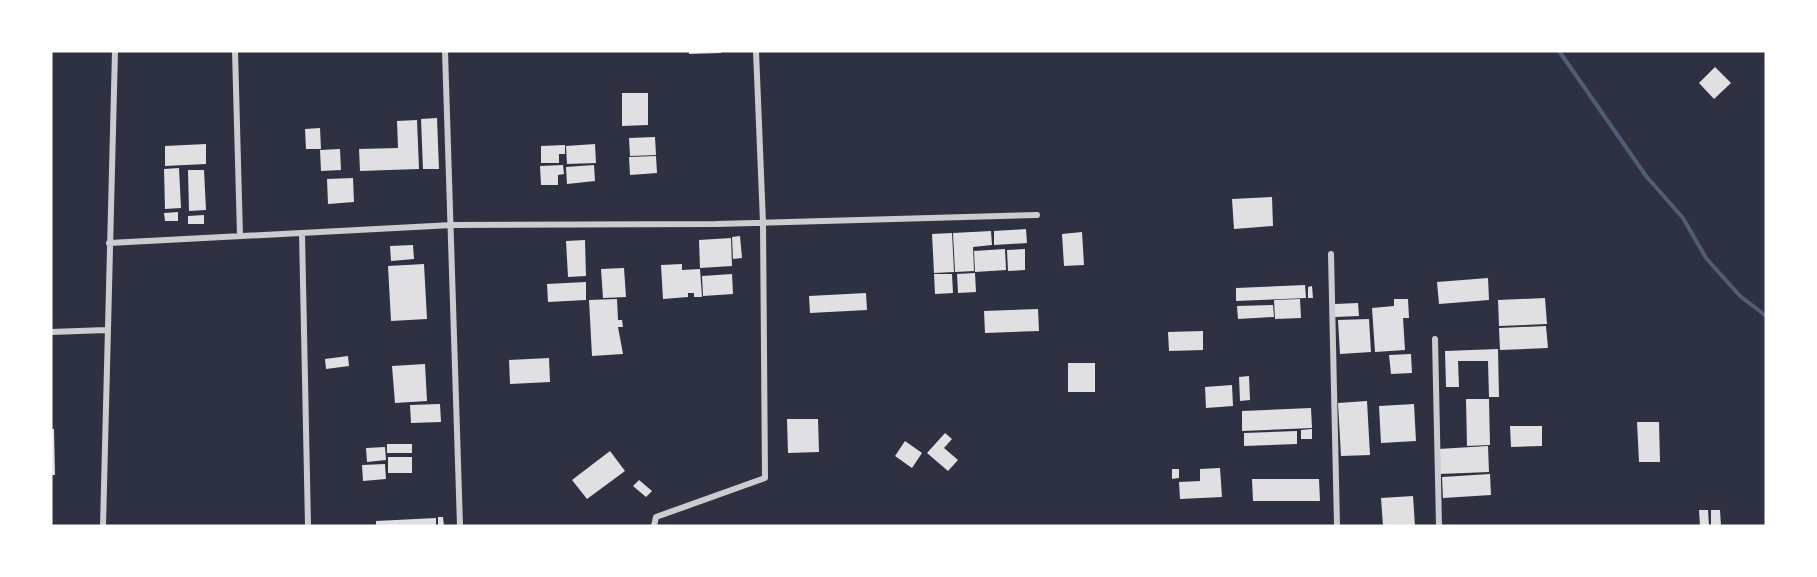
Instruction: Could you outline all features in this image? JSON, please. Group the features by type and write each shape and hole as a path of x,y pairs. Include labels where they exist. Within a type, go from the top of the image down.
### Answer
{"street":[{"path":"103,526 106,330 115,51"},
{"path":"235,51 240,236"},
{"path":"445,51 460,526"},
{"path":"654,526 656,517 765,478 763,223 756,51"},
{"path":"109,243 452,225 763,223 1037,215"},
{"path":"302,233 308,526"},
{"path":"1331,254 1337,526"},
{"path":"51,333 106,330"},
{"path":"1435,339 1439,526"}],"building":[{"path":"689,51 721,51 721,53 689,54"},
{"path":"1715,67 1731,83 1714,99 1699,83"},
{"path":"622,93 648,93 648,125 622,126"},
{"path":"437,118 439,169 423,169 421,119"},
{"path":"417,120 419,169 360,171 359,149 398,148 397,121"},
{"path":"320,128 321,149 306,149 305,129"},
{"path":"655,137 656,155 630,156 629,138"},
{"path":"206,144 206,164 165,166 165,146"},
{"path":"595,144 596,163 567,164 566,146"},
{"path":"565,145 565,154 559,154 559,163 541,163 541,146"},
{"path":"340,149 341,170 321,171 320,150"},
{"path":"656,156 657,173 630,175 629,157"},
{"path":"563,165 564,174 558,175 558,185 541,185 540,166"},
{"path":"594,165 595,181 567,184 566,167"},
{"path":"179,168 181,208 165,209 164,169"},
{"path":"188,170 204,170 206,210 189,211"},
{"path":"353,178 354,202 328,204 327,179"},
{"path":"1272,197 1273,226 1234,229 1232,199"},
{"path":"178,212 178,221 165,221 164,213"},
{"path":"204,215 204,224 188,224 188,216"},
{"path":"1026,229 1027,243 994,245 994,231"},
{"path":"991,231 992,245 973,247 974,271 955,272 953,233"},
{"path":"1082,232 1084,265 1064,266 1062,234"},
{"path":"952,233 954,272 934,273 932,234"},
{"path":"740,236 742,258 733,259 732,237"},
{"path":"731,238 732,266 700,268 699,240"},
{"path":"585,240 586,276 568,277 566,241"},
{"path":"413,245 414,259 391,261 390,246"},
{"path":"1005,249 1006,270 975,272 974,251"},
{"path":"1025,249 1025,270 1008,271 1007,250"},
{"path":"424,264 427,319 391,321 388,266"},
{"path":"682,264 682,270 700,269 702,297 694,297 694,293 688,293 688,297 663,299 661,265"},
{"path":"624,268 626,297 603,298 601,269"},
{"path":"975,273 976,292 958,293 957,274"},
{"path":"732,274 733,294 703,296 702,276"},
{"path":"934,274 952,274 953,293 935,294"},
{"path":"1488,278 1489,300 1439,304 1437,282"},
{"path":"586,282 586,300 548,302 547,284"},
{"path":"1305,285 1306,298 1236,301 1236,288"},
{"path":"1312,286 1313,298 1308,298 1308,287"},
{"path":"866,293 867,310 810,313 809,296"},
{"path":"1545,298 1547,324 1499,326 1498,300"},
{"path":"617,299 618,320 622,320 623,327 618,327 623,354 592,356 589,300"},
{"path":"1300,299 1301,318 1275,319 1274,300"},
{"path":"1394,299 1408,299 1409,318 1403,318 1405,350 1375,352 1372,308 1394,306"},
{"path":"1358,303 1359,316 1335,317 1335,304"},
{"path":"1273,305 1274,317 1238,319 1237,306"},
{"path":"1038,309 1039,331 985,333 984,311"},
{"path":"1369,319 1371,352 1340,354 1338,320"},
{"path":"1546,326 1548,348 1500,350 1499,328"},
{"path":"1203,331 1203,350 1169,351 1168,332"},
{"path":"1498,349 1499,397 1489,397 1488,361 1458,361 1459,387 1446,387 1445,351"},
{"path":"1411,354 1412,373 1391,374 1389,355"},
{"path":"348,356 349,366 326,369 325,359"},
{"path":"549,358 550,382 510,384 509,360"},
{"path":"1068,363 1095,363 1095,392 1068,392"},
{"path":"425,364 427,401 395,403 392,366"},
{"path":"1249,376 1250,400 1240,401 1239,377"},
{"path":"1232,385 1233,406 1206,408 1205,387"},
{"path":"1466,399 1489,399 1490,445 1467,446"},
{"path":"1367,401 1370,455 1341,456 1338,403"},
{"path":"440,404 441,422 411,423 410,405"},
{"path":"1414,404 1416,441 1381,443 1379,406"},
{"path":"1311,408 1312,428 1242,431 1242,411"},
{"path":"787,419 818,419 819,452 788,453"},
{"path":"1637,422 1659,422 1660,462 1639,462"},
{"path":"1510,426 1542,426 1542,446 1511,447"},
{"path":"51,429 54,429 55,475 51,475"},
{"path":"1312,429 1312,439 1301,439 1301,430"},
{"path":"1297,431 1297,444 1244,446 1244,433"},
{"path":"945,433 952,439 944,448 958,460 948,471 927,453"},
{"path":"905,441 922,453 912,468 895,456"},
{"path":"387,444 412,444 412,453 387,453"},
{"path":"1488,446 1489,472 1439,474 1438,449"},
{"path":"385,447 386,460 367,462 366,448"},
{"path":"610,451 625,471 587,499 572,480"},
{"path":"388,457 412,457 412,473 388,473"},
{"path":"385,464 386,479 363,481 362,465"},
{"path":"1220,468 1222,497 1180,499 1179,482 1200,481 1200,469"},
{"path":"1172,469 1179,469 1179,478 1172,479"},
{"path":"1490,474 1491,495 1443,498 1442,477"},
{"path":"1252,479 1319,479 1320,501 1253,501"},
{"path":"639,480 652,491 646,497 633,486"},
{"path":"1413,496 1415,526 1383,526 1381,498"},
{"path":"1699,510 1708,510 1709,526 1700,526"},
{"path":"1711,510 1720,510 1721,526 1711,526"},
{"path":"438,517 443,517 444,526 438,526"},
{"path":"436,518 436,526 376,526 376,521"}],"waterway":[{"path":"1559,51 1646,176 1683,218 1706,258 1740,296 1766,316"}]}
